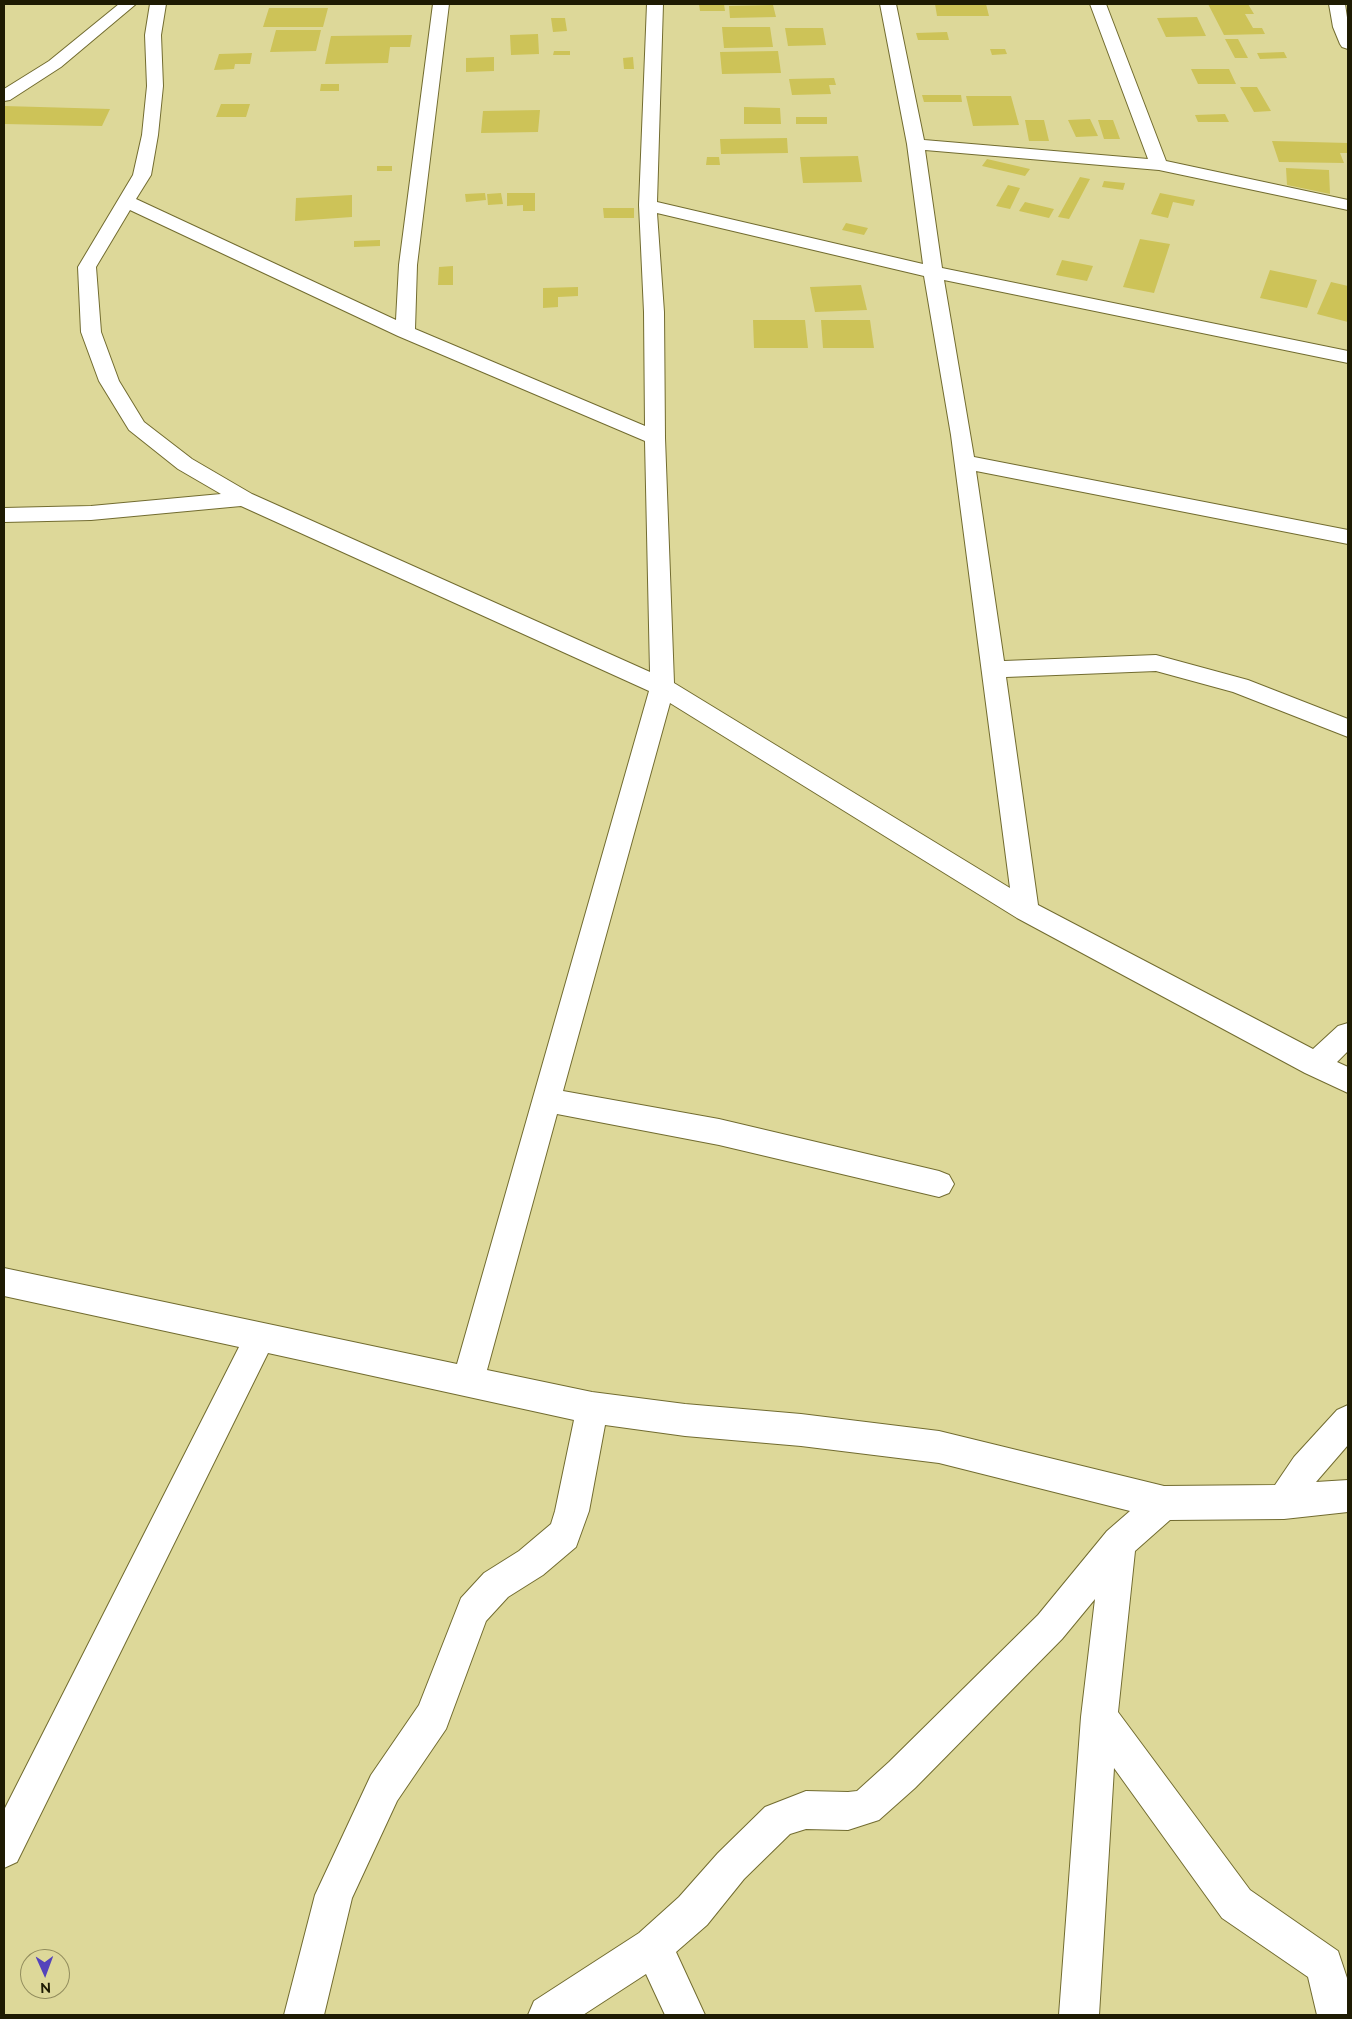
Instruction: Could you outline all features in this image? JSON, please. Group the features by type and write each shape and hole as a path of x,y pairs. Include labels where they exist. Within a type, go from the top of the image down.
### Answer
{"street":[{"path":"4,96 55,64 128,4"},
{"path":"158,4 153,35 155,86 150,135 142,175 87,266 91,332 109,381 136,426 185,464 244,499 662,687 1026,911 1316,1066 1348,1081"},
{"path":"404,332 408,265 441,4"},
{"path":"468,1381 662,687 655,438 654,312 648,205 655,4"},
{"path":"888,4 916,144 933,272 965,462 1026,911"},
{"path":"1098,4 1159,165"},
{"path":"1337,4 1341,27 1348,44"},
{"path":"916,144 1159,165 1348,206"},
{"path":"126,201 404,332 655,438"},
{"path":"648,205 933,272 1348,357"},
{"path":"965,462 1348,537"},
{"path":"4,515 91,513 244,499"},
{"path":"993,670 1156,663 1240,686 1348,728"},
{"path":"1316,1066 1348,1034"},
{"path":"546,1100 719,1132 939,1184"},
{"path":"4,1282 592,1408 685,1420 801,1430 939,1447 1164,1503 1284,1502 1348,1496"},
{"path":"4,1849 260,1337"},
{"path":"304,2015 334,1895 384,1788 433,1716 473,1610 496,1585 531,1563 564,1535 572,1511 592,1408"},
{"path":"1284,1502 1306,1468 1348,1421"},
{"path":"548,2015 653,1947 693,1911 731,1866 778,1820 806,1810 848,1811 866,1807 902,1776 1050,1627 1119,1543 1164,1503"},
{"path":"1079,2015 1099,1717 1119,1543"},
{"path":"1099,1717 1236,1904 1324,1965 1337,2015"},
{"path":"653,1947 685,2015"}],"building":[{"path":"699,4 724,4 725,11 700,11"},
{"path":"935,4 986,4 989,16 937,16"},
{"path":"1208,4 1248,4 1254,14 1245,14 1253,28 1262,28 1265,34 1224,35"},
{"path":"773,5 776,17 730,18 729,6"},
{"path":"269,8 328,8 323,27 263,27"},
{"path":"1197,17 1206,36 1166,37 1157,18"},
{"path":"551,18 565,18 567,31 553,32"},
{"path":"722,27 770,27 773,47 724,48"},
{"path":"785,28 823,28 826,45 788,46"},
{"path":"276,30 321,30 316,51 270,52"},
{"path":"947,32 949,40 918,40 916,33"},
{"path":"538,34 539,54 511,55 510,35"},
{"path":"412,35 410,47 390,47 388,63 325,64 331,36"},
{"path":"1225,39 1238,39 1248,58 1235,58"},
{"path":"990,49 1005,49 1007,54 992,55"},
{"path":"554,51 570,51 570,55 553,55"},
{"path":"778,51 781,73 722,74 720,52"},
{"path":"1284,52 1287,58 1260,59 1257,53"},
{"path":"252,53 250,64 235,64 234,69 214,70 219,54"},
{"path":"494,57 494,71 466,72 466,58"},
{"path":"633,57 634,69 624,69 623,58"},
{"path":"1191,69 1229,69 1236,84 1198,84"},
{"path":"834,78 836,85 829,85 831,94 792,95 789,79"},
{"path":"321,84 339,84 339,91 320,91"},
{"path":"1240,87 1257,87 1271,111 1254,112"},
{"path":"922,95 961,95 962,102 924,102"},
{"path":"966,96 1011,96 1019,125 973,126"},
{"path":"221,104 250,104 246,117 216,117"},
{"path":"4,106 110,109 102,126 4,124"},
{"path":"744,107 780,108 781,124 744,124"},
{"path":"540,110 538,132 481,133 483,111"},
{"path":"1225,114 1229,122 1198,122 1195,115"},
{"path":"796,117 827,117 827,124 796,124"},
{"path":"1090,119 1098,136 1076,137 1068,120"},
{"path":"1025,120 1044,120 1049,141 1029,141"},
{"path":"1098,120 1113,120 1120,139 1104,139"},
{"path":"787,138 788,153 721,154 720,139"},
{"path":"1272,141 1348,143 1348,153 1340,153 1344,163 1279,162"},
{"path":"858,156 862,182 803,183 800,157"},
{"path":"707,157 719,157 720,165 706,165"},
{"path":"987,159 1030,169 1025,176 982,166"},
{"path":"377,166 392,166 392,171 377,171"},
{"path":"1286,168 1329,170 1330,194 1287,185"},
{"path":"1080,177 1090,179 1069,219 1058,217"},
{"path":"1104,181 1125,183 1123,190 1102,187"},
{"path":"1008,185 1020,188 1010,209 996,206"},
{"path":"485,193 486,200 466,202 465,194"},
{"path":"501,193 503,204 488,205 487,194"},
{"path":"507,193 535,193 535,211 523,211 523,205 507,206"},
{"path":"1160,193 1195,200 1193,206 1173,202 1168,218 1151,214"},
{"path":"352,195 352,217 295,221 296,198"},
{"path":"1025,202 1054,209 1049,218 1019,211"},
{"path":"603,208 634,208 634,218 604,218"},
{"path":"846,223 868,228 864,235 842,230"},
{"path":"1140,239 1170,244 1154,293 1123,287"},
{"path":"380,240 380,246 354,247 354,241"},
{"path":"1062,260 1093,266 1087,281 1056,275"},
{"path":"453,266 453,285 438,285 439,267"},
{"path":"1270,270 1317,280 1307,308 1260,298"},
{"path":"1331,282 1348,286 1348,322 1317,314"},
{"path":"861,285 867,310 815,312 810,287"},
{"path":"578,287 578,296 558,297 558,307 543,308 543,288"},
{"path":"753,320 805,320 808,348 754,348"},
{"path":"821,320 870,320 874,348 823,348"}]}
